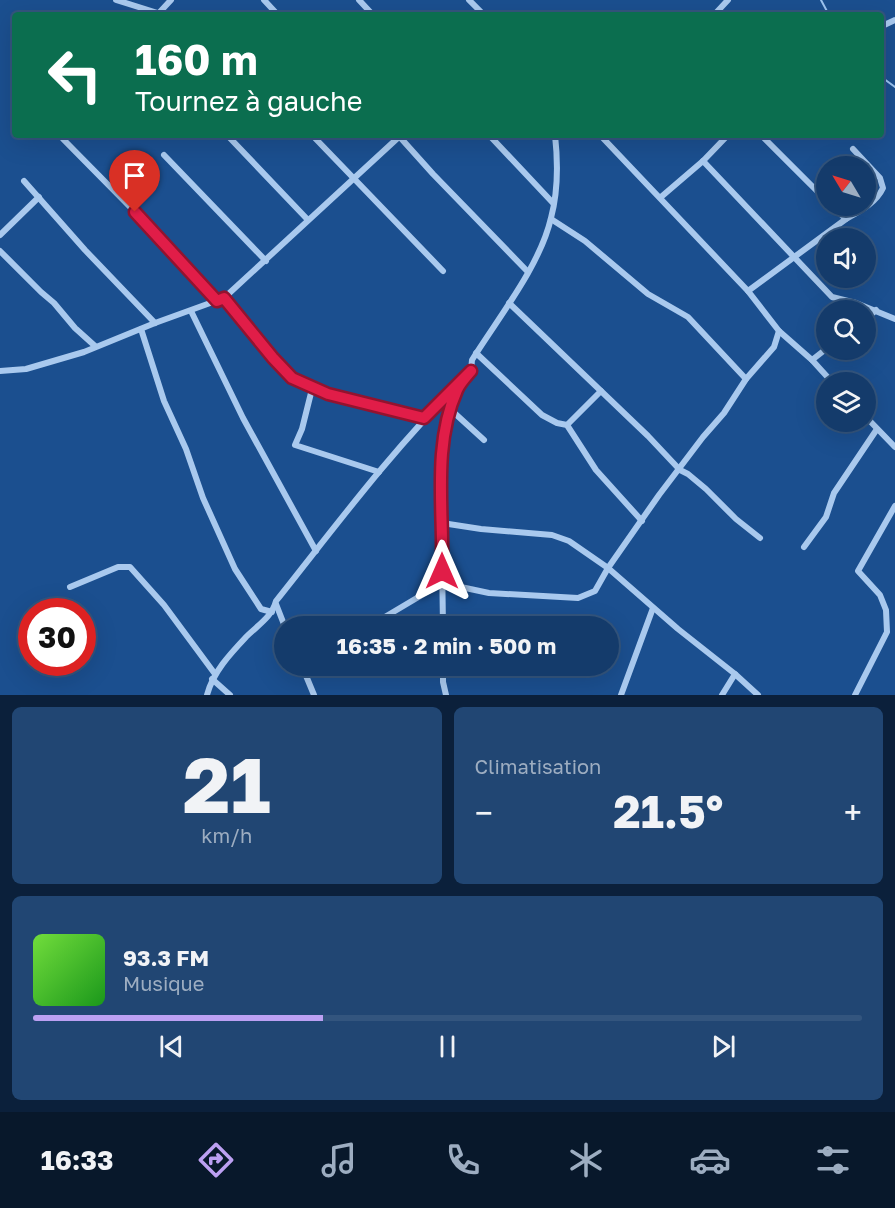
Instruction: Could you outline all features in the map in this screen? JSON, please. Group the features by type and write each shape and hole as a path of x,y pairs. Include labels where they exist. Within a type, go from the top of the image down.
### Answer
{"street":[{"path":"116,0 154,12"},
{"path":"162,12 171,0"},
{"path":"264,0 275,12"},
{"path":"359,0 371,12"},
{"path":"470,0 481,12"},
{"path":"717,12 728,0"},
{"path":"230,138 308,220"},
{"path":"315,138 442,271"},
{"path":"0,370 26,369 221,300 266,261 396,138"},
{"path":"402,138 433,174 528,272"},
{"path":"492,138 553,202"},
{"path":"443,616 442,461 444,434 457,387 471,371 472,360 528,272 551,219 557,154 555,138"},
{"path":"604,138 748,291 780,331 823,372"},
{"path":"661,197 703,161 725,138"},
{"path":"764,138 816,190"},
{"path":"63,139 221,300 280,368 292,378 312,389 424,418"},
{"path":"748,291 846,219 866,207 880,194 883,188 880,178 853,149"},
{"path":"164,155 266,261"},
{"path":"703,161 835,300"},
{"path":"24,181 155,323"},
{"path":"0,235 39,197"},
{"path":"843,216 846,219"},
{"path":"551,219 585,241 648,294 688,317 746,379"},
{"path":"0,251 95,346"},
{"path":"509,303 601,390 680,470 697,481 736,519 760,538"},
{"path":"191,310 243,418 316,551"},
{"path":"876,310 895,319"},
{"path":"141,329 170,419 186,449 203,498 235,569 261,609 272,612"},
{"path":"386,616 442,583 489,593 578,598 595,591 608,568 703,437 724,413 746,379 774,347 780,331"},
{"path":"477,353 542,414 557,423 567,425 596,470 642,521"},
{"path":"812,360 816,357"},
{"path":"207,695 214,676 246,637 272,612 276,601 379,472 424,418 471,371"},
{"path":"312,389 302,429 295,445 379,472"},
{"path":"567,425 601,390"},
{"path":"450,409 484,440"},
{"path":"804,547 826,517 834,493 877,429 895,447"},
{"path":"855,695 887,632 886,610 880,595 858,571 895,506"},
{"path":"442,522 481,529 552,535 569,541 608,568 758,695"},
{"path":"70,588 118,567 130,567 164,605 230,695"},
{"path":"276,601 281,616"},
{"path":"621,695 653,608"},
{"path":"722,695 735,674"},
{"path":"306,676 314,695"},
{"path":"443,676 446,695"}],"waterway":[{"path":"821,0 827,12"},
{"path":"884,79 895,87"}],"route":[{"path":"135,212 217,301 224,298 280,368 312,389 424,418 471,371 457,387 444,434 441,475 442,571"}]}
